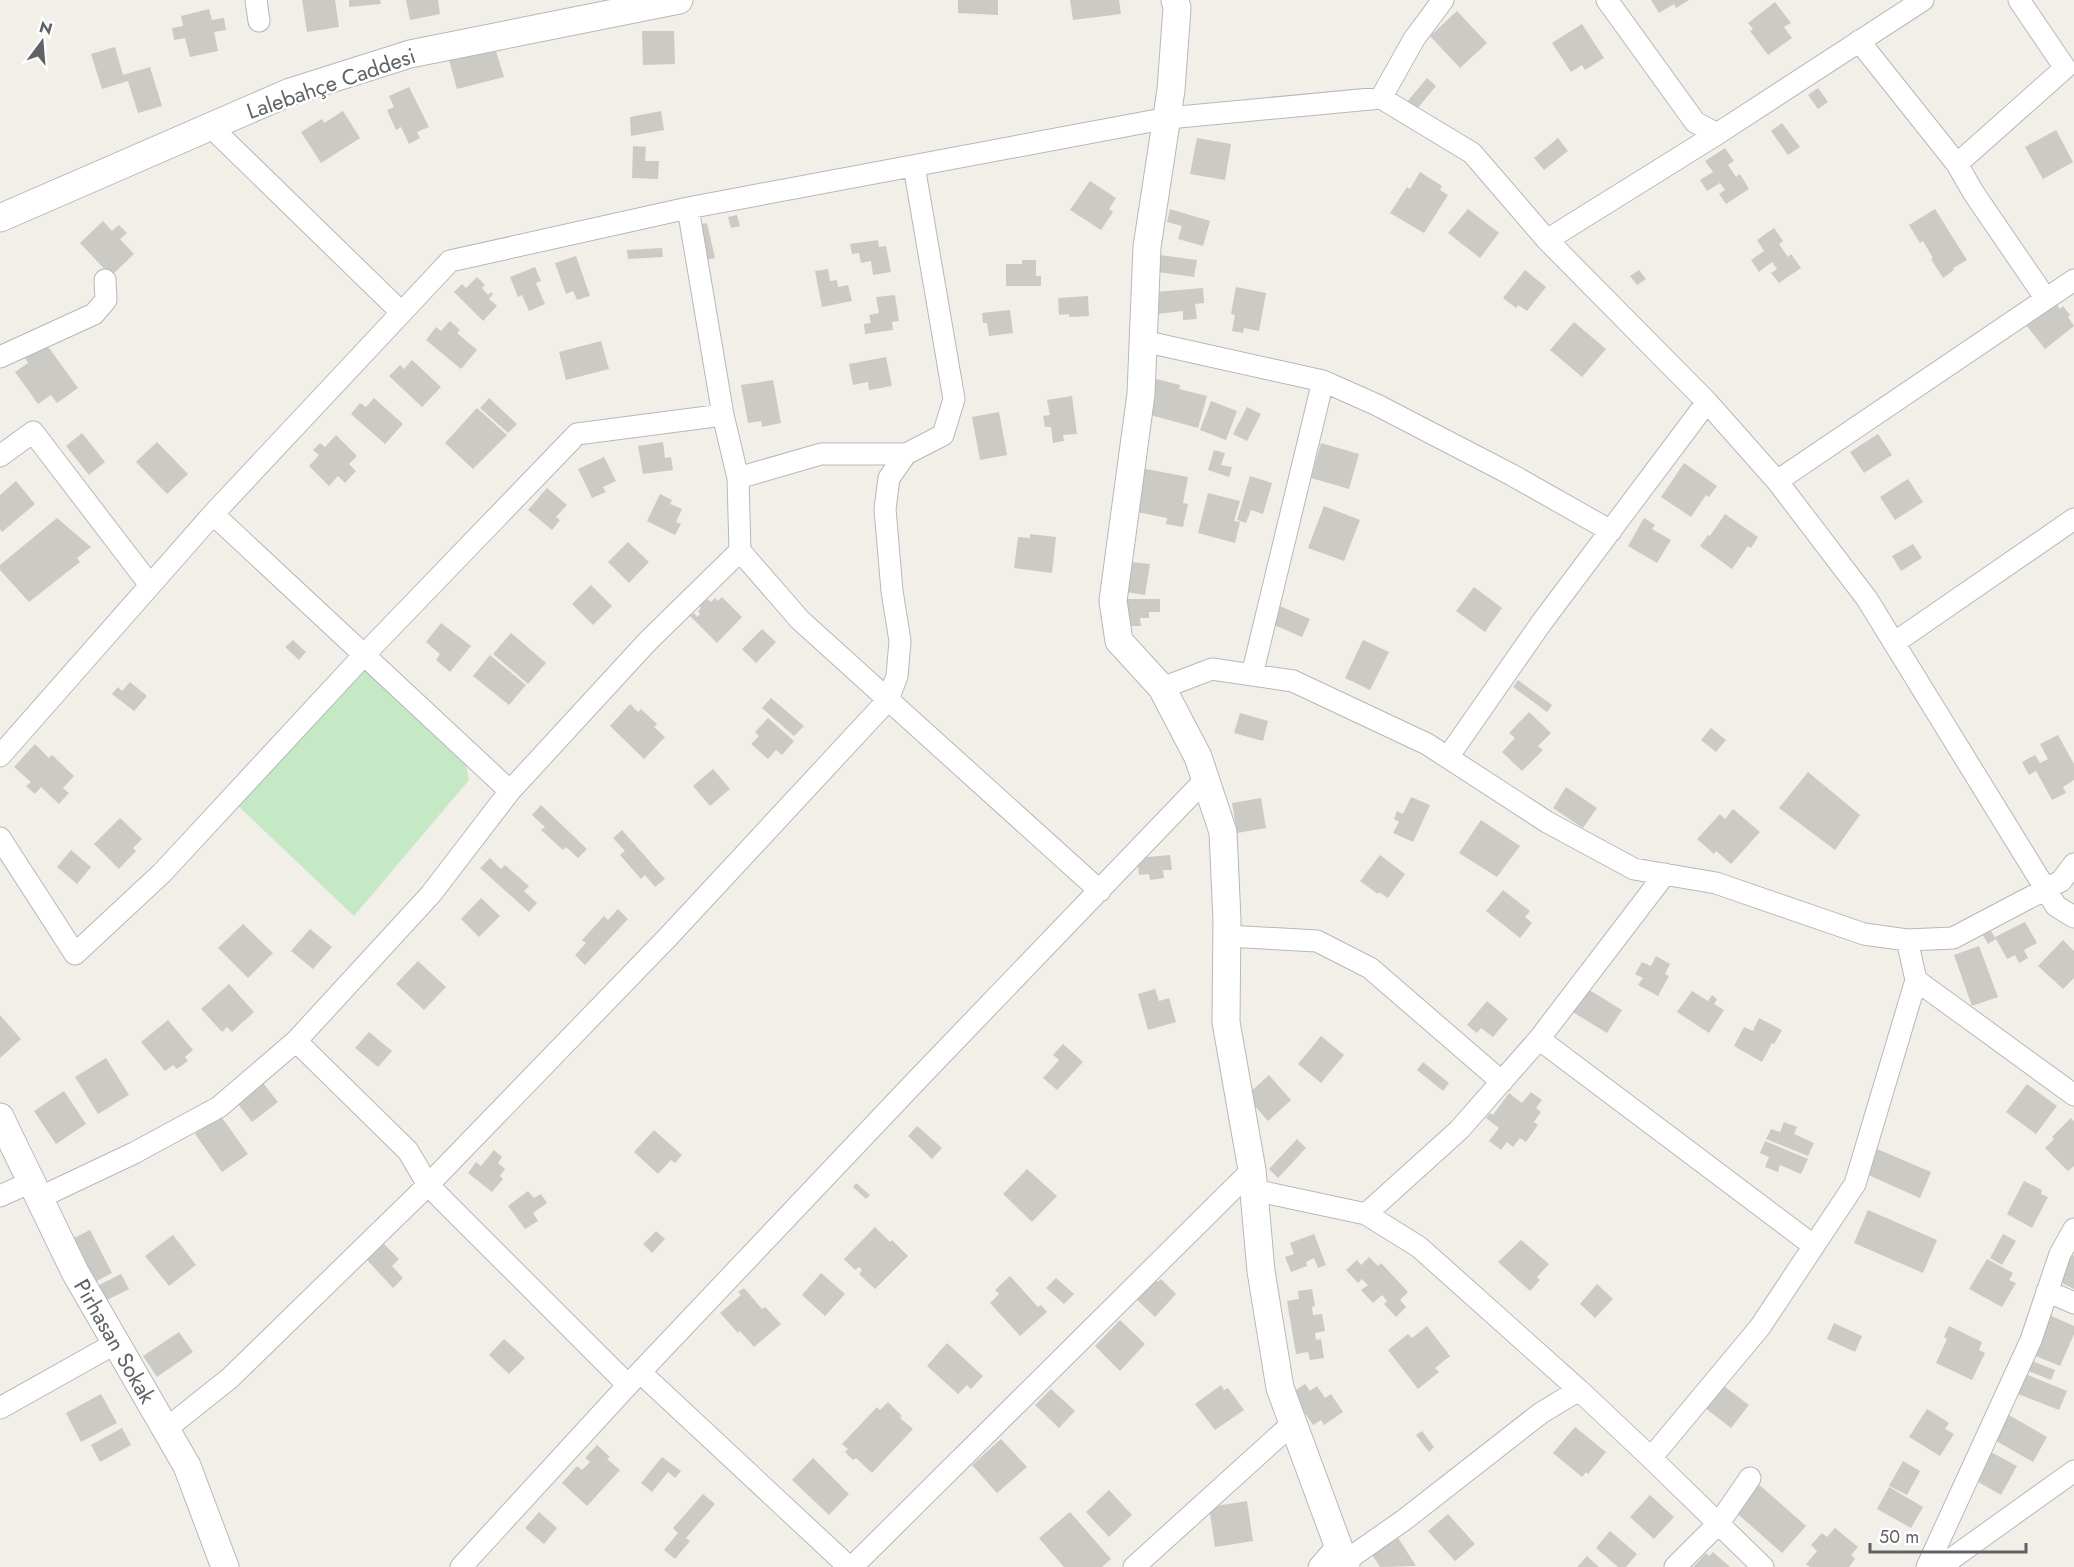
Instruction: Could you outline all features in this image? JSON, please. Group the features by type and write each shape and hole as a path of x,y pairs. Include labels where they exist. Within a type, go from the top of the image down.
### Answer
{"street":[{"path":"256,0 259,21"},
{"name":"Lalebahçe Caddesi","path":"0,218 290,92 410,54 679,0"},
{"path":"1175,0 1177,8 1168,118 1147,248 1141,394 1113,601 1119,641 1162,688 1198,757 1223,832 1227,936 1226,1022 1253,1180 1261,1271 1280,1388 1336,1560 1404,1520 1541,1413 1579,1390"},
{"path":"1381,98 1414,39 1443,0"},
{"path":"1607,0 1695,122 1717,134"},
{"path":"1547,240 1717,134 1923,0"},
{"path":"1957,164 2069,66 2019,0"},
{"path":"1859,41 1957,164 1973,192 2046,299"},
{"path":"0,756 213,514 450,261 688,208 1168,118 1381,98 1472,153 1547,240 1707,402 1777,481 1867,599 2044,890 2056,906 2074,917"},
{"path":"211,126 402,312"},
{"path":"166,1429 230,1378 428,1185 668,937 888,699 897,676 900,641 892,591 885,509 889,478 906,454 943,435 954,399 914,165"},
{"path":"688,208 723,416 738,478 741,551 800,620 1100,891"},
{"path":"0,357 94,314 106,300 105,280"},
{"path":"1777,481 2074,280"},
{"path":"1143,340 1323,381 1397,415 1512,475 1611,531"},
{"path":"1252,675 1323,381"},
{"path":"1448,757 1542,622 1707,402"},
{"path":"0,838 75,954 162,873 364,655 577,434 723,416"},
{"path":"0,456 33,432 150,585"},
{"path":"738,478 821,453 906,454"},
{"path":"213,514 510,791"},
{"path":"1894,643 2074,519"},
{"path":"0,1196 35,1190 134,1153 219,1107 297,1041 431,894 510,791 648,641 741,551"},
{"path":"1162,688 1212,669 1293,681 1427,744 1547,822 1634,869 1716,882 1864,934 1907,940 1953,938 2061,881 2074,864"},
{"path":"461,1567 634,1379 1205,780"},
{"path":"1366,1214 1460,1130 1539,1039 1665,874"},
{"path":"1227,936 1317,941 1370,968 1502,1082"},
{"path":"1651,1458 1760,1327 1855,1184 1916,980 1907,940"},
{"path":"1916,980 2074,1095"},
{"path":"1539,1039 1814,1246"},
{"path":"297,1041 408,1151 428,1185 634,1379 851,1567 1253,1180"},
{"name":"Pirhasan Sokak","path":"0,1117 75,1272 187,1466 225,1567"},
{"path":"1253,1180 1366,1214 1419,1247 1579,1390 1763,1567"},
{"path":"1927,1567 2031,1340 2060,1254 2074,1229"},
{"path":"2047,1291 2074,1303"},
{"path":"0,1408 116,1342"},
{"path":"1134,1567 1293,1423"},
{"path":"1940,1567 2074,1471"},
{"path":"1676,1567 1719,1523 1750,1478"}],"green space":[{"path":"367,672 466,764 469,780 354,916 233,801 351,673"}],"building":[{"path":"302,0 335,0 339,27 307,32"},
{"path":"349,0 380,0 381,4 349,7"},
{"path":"406,0 438,0 440,14 410,20"},
{"path":"958,0 998,0 998,15 958,13"},
{"path":"1070,0 1119,0 1121,14 1073,20"},
{"path":"1651,0 1689,0 1676,8 1674,4 1659,13"},
{"path":"1775,2 1791,23 1784,27 1792,38 1768,55 1750,31 1753,29 1748,23"},
{"path":"209,9 212,20 224,18 226,30 214,32 218,51 190,57 185,38 174,40 172,28 183,26 181,16"},
{"path":"1457,11 1487,43 1460,68 1430,36"},
{"path":"1582,24 1604,58 1585,70 1582,65 1571,72 1552,43"},
{"path":"642,31 674,31 675,64 643,65"},
{"path":"115,47 123,75 150,67 162,106 138,113 128,81 102,89 91,54"},
{"path":"495,48 504,77 457,89 449,60"},
{"path":"1427,78 1436,86 1416,110 1407,102"},
{"path":"409,87 429,127 417,132 420,138 409,144 401,127 396,130 387,110 394,107 389,96"},
{"path":"1818,88 1828,102 1818,109 1808,95"},
{"path":"343,111 360,138 321,163 301,132 322,119 324,123"},
{"path":"661,111 664,130 631,136 630,117"},
{"path":"1782,123 1800,147 1788,155 1771,131"},
{"path":"2056,130 2073,162 2043,179 2025,147"},
{"path":"1197,138 1231,144 1225,180 1190,174"},
{"path":"1558,138 1568,151 1544,170 1534,158"},
{"path":"633,146 646,147 645,161 659,161 658,179 632,178"},
{"path":"1725,148 1734,161 1728,165 1736,177 1740,174 1749,189 1726,204 1719,194 1725,190 1720,183 1707,191 1700,180 1713,172 1705,161"},
{"path":"1420,172 1442,186 1440,190 1448,195 1424,233 1390,213 1407,187 1410,189"},
{"path":"1090,181 1116,198 1109,209 1113,212 1101,230 1070,210"},
{"path":"1170,209 1210,221 1203,246 1178,239 1182,226 1167,222"},
{"path":"1468,209 1499,233 1480,258 1448,233"},
{"path":"1935,209 1967,260 1953,268 1954,270 1943,278 1923,241 1920,243 1909,225"},
{"path":"737,215 740,226 731,228 728,217"},
{"path":"103,221 112,231 119,225 127,233 120,239 134,254 111,276 80,243"},
{"path":"707,223 715,258 705,260 697,225"},
{"path":"1774,228 1783,241 1779,244 1788,257 1791,254 1801,268 1779,283 1771,273 1777,269 1772,262 1759,272 1751,260 1764,251 1757,240"},
{"path":"878,240 879,247 886,246 891,272 873,275 871,261 861,263 859,253 852,254 850,244"},
{"path":"662,248 663,257 628,259 627,250"},
{"path":"1160,255 1197,260 1194,277 1158,272"},
{"path":"576,256 590,296 577,300 573,291 566,294 555,263"},
{"path":"1022,260 1036,260 1036,276 1041,276 1041,286 1006,286 1006,264 1022,264"},
{"path":"535,267 541,281 536,283 545,304 529,311 522,295 518,297 510,277"},
{"path":"828,269 830,281 837,280 838,287 848,285 852,301 822,307 815,271"},
{"path":"1525,270 1546,287 1527,311 1518,305 1516,308 1503,298"},
{"path":"1639,270 1646,279 1637,285 1630,276"},
{"path":"477,277 485,285 482,288 488,295 491,292 493,294 489,299 497,306 483,321 454,292 462,284 466,288"},
{"path":"1236,287 1266,293 1259,331 1244,328 1243,333 1232,331 1235,315 1231,314"},
{"path":"1203,288 1204,303 1195,304 1197,319 1183,320 1183,311 1158,314 1156,292"},
{"path":"895,295 899,321 892,322 893,330 865,334 864,324 871,323 869,315 879,313 876,297"},
{"path":"1088,296 1089,316 1059,315 1058,298"},
{"path":"2051,297 2060,309 2063,306 2074,326 2045,349 2022,320"},
{"path":"1010,310 1013,333 989,336 987,323 983,323 982,313"},
{"path":"450,321 460,330 457,333 477,350 461,369 426,340 436,327 441,331"},
{"path":"1574,322 1606,349 1582,377 1550,350"},
{"path":"44,341 78,388 57,403 51,395 38,404 15,372 28,363 23,355"},
{"path":"601,341 609,369 566,380 559,352"},
{"path":"886,357 892,386 869,390 868,382 853,385 849,364"},
{"path":"412,360 441,387 422,407 389,376 400,365 404,369"},
{"path":"1153,378 1180,385 1179,389 1207,396 1198,428 1143,413"},
{"path":"773,380 781,423 762,427 761,421 748,423 741,385"},
{"path":"1072,396 1077,434 1063,435 1064,441 1053,443 1051,427 1045,427 1043,416 1050,415 1047,400"},
{"path":"374,398 403,424 385,444 351,414 360,403 366,407"},
{"path":"489,398 517,424 508,433 480,408"},
{"path":"1211,401 1237,411 1226,440 1200,430"},
{"path":"1247,407 1261,414 1247,441 1233,434"},
{"path":"477,408 507,435 473,469 445,443"},
{"path":"999,412 1007,455 980,460 972,417"},
{"path":"82,433 105,462 89,475 66,446"},
{"path":"1878,434 1892,455 1864,473 1850,452"},
{"path":"336,435 357,456 349,464 356,471 345,483 338,476 329,486 309,466 319,455 313,450 320,443 325,447"},
{"path":"157,442 188,474 167,494 136,462"},
{"path":"663,442 665,458 671,457 673,470 643,474 638,446"},
{"path":"1321,443 1359,454 1349,489 1311,478"},
{"path":"1214,450 1225,453 1221,465 1232,467 1229,477 1208,470"},
{"path":"604,457 616,481 603,487 606,492 592,498 578,469"},
{"path":"1684,463 1717,486 1709,497 1706,495 1691,517 1661,497"},
{"path":"1141,468 1188,477 1183,503 1188,504 1183,527 1166,524 1167,518 1132,511"},
{"path":"1250,476 1272,483 1263,514 1251,510 1246,523 1237,520"},
{"path":"1908,479 1923,502 1895,520 1880,497"},
{"path":"16,481 35,504 2,532 0,529 0,495"},
{"path":"547,488 567,505 556,517 560,520 552,530 528,510"},
{"path":"1208,493 1240,501 1234,521 1240,522 1235,543 1198,533"},
{"path":"660,494 672,500 670,504 682,509 676,522 681,524 675,535 647,521"},
{"path":"1324,506 1360,520 1344,561 1308,548"},
{"path":"1725,514 1758,537 1751,548 1748,546 1732,569 1700,546"},
{"path":"57,518 91,547 77,558 80,562 29,602 0,570 0,565"},
{"path":"1644,518 1655,525 1652,529 1671,540 1657,563 1628,546"},
{"path":"1030,534 1056,537 1052,573 1014,568 1018,537 1030,538"},
{"path":"628,542 649,562 629,583 608,562"},
{"path":"1913,544 1922,558 1901,571 1892,556"},
{"path":"1131,562 1150,564 1145,595 1126,592"},
{"path":"591,585 612,606 593,625 572,604"},
{"path":"1474,587 1502,608 1485,632 1456,611"},
{"path":"722,597 742,617 717,643 690,616 694,613 697,617 700,614 698,611 701,608 697,605 703,599 711,602 715,598 718,601"},
{"path":"1126,599 1160,599 1160,612 1149,612 1149,618 1140,618 1141,626 1127,626"},
{"path":"1275,604 1310,619 1302,637 1267,622"},
{"path":"441,623 471,646 450,672 436,660 440,654 426,642"},
{"path":"762,629 776,642 756,663 742,649"},
{"path":"511,633 546,663 528,684 493,654"},
{"path":"293,640 306,652 299,660 285,647"},
{"path":"1363,640 1389,652 1370,690 1345,678"},
{"path":"490,655 526,685 509,705 473,676"},
{"path":"1518,680 1552,705 1547,712 1513,687"},
{"path":"130,682 147,696 134,711 112,694 118,687 122,691"},
{"path":"771,698 804,726 794,736 762,708"},
{"path":"630,704 638,712 641,709 657,724 654,727 665,737 644,759 610,726"},
{"path":"1529,712 1551,733 1538,746 1543,750 1522,771 1502,752 1515,738 1509,733"},
{"path":"1240,713 1268,721 1263,741 1234,733"},
{"path":"768,718 794,741 782,755 776,750 768,759 751,744 759,736 755,732"},
{"path":"1711,728 1726,740 1716,752 1701,740"},
{"path":"2058,735 2074,764 2074,780 2063,787 2066,793 2052,800 2036,771 2029,775 2022,762 2035,755 2040,763 2048,759 2040,744"},
{"path":"35,744 49,758 52,755 74,776 63,788 69,793 59,804 41,787 35,794 26,786 31,782 14,767"},
{"path":"713,769 730,789 710,806 693,786"},
{"path":"1808,772 1860,815 1835,850 1779,808"},
{"path":"1566,787 1597,808 1583,828 1553,808"},
{"path":"1411,797 1430,805 1413,842 1393,833 1399,822 1394,819 1397,811 1403,814"},
{"path":"1261,798 1266,828 1237,833 1232,803"},
{"path":"541,805 587,849 578,858 566,847 563,850 541,830 545,827 532,815"},
{"path":"1733,809 1760,832 1731,864 1716,851 1714,854 1697,839 1720,814 1725,819"},
{"path":"120,818 142,839 133,848 136,851 119,869 94,844"},
{"path":"1481,820 1520,846 1497,877 1459,853"},
{"path":"622,830 665,879 655,887 645,875 641,879 620,855 625,851 613,838"},
{"path":"71,850 91,867 77,884 57,867"},
{"path":"1170,855 1172,870 1163,870 1164,878 1150,880 1149,874 1139,875 1137,858"},
{"path":"1380,855 1405,874 1388,898 1360,881"},
{"path":"490,858 501,869 505,865 529,886 524,891 537,903 529,912 480,868"},
{"path":"1503,890 1530,911 1525,917 1532,923 1520,938 1486,911"},
{"path":"481,898 500,916 479,937 461,919"},
{"path":"618,909 628,919 585,965 575,955 586,943 582,940 604,916 608,920"},
{"path":"2025,922 2037,943 2024,950 2028,958 2019,963 2015,955 2007,959 1995,937"},
{"path":"243,924 273,953 248,978 218,948"},
{"path":"1987,925 1996,939 1988,944 1980,930"},
{"path":"310,929 332,947 313,969 291,951"},
{"path":"2063,940 2074,951 2074,978 2063,989 2038,966"},
{"path":"1979,946 1998,997 1972,1006 1954,955"},
{"path":"1656,956 1670,964 1665,974 1669,976 1658,996 1638,985 1643,978 1635,974 1642,962 1651,966"},
{"path":"418,961 446,987 424,1010 396,984"},
{"path":"229,984 254,1012 232,1032 227,1027 222,1032 201,1009"},
{"path":"1586,988 1622,1010 1607,1033 1571,1011"},
{"path":"1155,989 1159,1001 1169,998 1176,1022 1148,1030 1138,994"},
{"path":"1692,991 1708,1001 1712,995 1717,999 1714,1004 1724,1010 1709,1033 1677,1012"},
{"path":"1487,1001 1508,1019 1493,1037 1481,1028 1477,1033 1467,1025"},
{"path":"0,1015 21,1039 0,1058"},
{"path":"1759,1018 1782,1030 1762,1062 1734,1046 1744,1027 1753,1031"},
{"path":"168,1020 193,1050 185,1057 188,1061 177,1069 173,1065 165,1071 141,1042"},
{"path":"369,1032 392,1051 378,1067 355,1048"},
{"path":"1321,1036 1344,1055 1321,1083 1298,1064"},
{"path":"1063,1044 1083,1062 1057,1090 1043,1078 1059,1060 1053,1055"},
{"path":"106,1058 129,1095 98,1114 75,1077"},
{"path":"1423,1062 1449,1083 1443,1091 1417,1070"},
{"path":"1269,1075 1291,1100 1268,1121 1246,1096"},
{"path":"263,1083 278,1102 252,1122 237,1103"},
{"path":"2027,1084 2057,1106 2036,1134 2006,1112"},
{"path":"64,1091 86,1124 56,1144 34,1111"},
{"path":"1531,1092 1542,1100 1536,1108 1541,1112 1534,1122 1538,1125 1526,1142 1520,1138 1513,1147 1507,1142 1501,1150 1489,1141 1499,1128 1486,1118 1490,1113 1493,1115 1509,1093 1522,1103"},
{"path":"220,1115 248,1154 222,1172 195,1134"},
{"path":"2071,1118 2074,1121 2074,1166 2068,1171 2045,1148 2054,1139 2052,1137"},
{"path":"1784,1122 1797,1127 1794,1134 1814,1143 1808,1156 1766,1139 1771,1129 1780,1132"},
{"path":"917,1126 942,1148 932,1159 908,1136"},
{"path":"654,1130 682,1155 675,1163 671,1160 658,1174 634,1152"},
{"path":"1297,1139 1306,1148 1278,1178 1269,1169"},
{"path":"1765,1141 1808,1159 1801,1174 1780,1165 1778,1172 1765,1167 1769,1157 1760,1153"},
{"path":"1877,1149 1931,1172 1920,1198 1866,1174"},
{"path":"494,1150 502,1157 498,1163 505,1169 500,1176 503,1179 492,1192 468,1173 476,1162 481,1166"},
{"path":"1027,1169 1057,1196 1032,1222 1003,1194"},
{"path":"2024,1181 2042,1190 2041,1194 2048,1197 2032,1228 2007,1214"},
{"path":"856,1183 870,1195 866,1199 853,1187"},
{"path":"528,1191 534,1198 541,1194 547,1203 533,1213 538,1221 525,1229 508,1206"},
{"path":"1868,1210 1937,1240 1923,1273 1854,1243"},
{"path":"875,1227 908,1256 875,1289 859,1274 862,1270 859,1267 855,1270 844,1259"},
{"path":"90,1230 112,1273 91,1284 68,1241"},
{"path":"656,1231 665,1239 652,1253 643,1244"},
{"path":"1314,1234 1326,1265 1318,1268 1314,1258 1306,1262 1307,1266 1291,1272 1285,1257 1294,1254 1290,1243"},
{"path":"2003,1234 2016,1241 2002,1265 1990,1258"},
{"path":"173,1235 196,1265 169,1286 145,1256"},
{"path":"1521,1240 1549,1264 1537,1277 1540,1280 1530,1291 1498,1262"},
{"path":"384,1244 399,1259 392,1266 403,1278 393,1288 367,1260"},
{"path":"2072,1255 2074,1256 2074,1289 2060,1282"},
{"path":"1369,1257 1378,1266 1381,1263 1408,1292 1400,1300 1406,1307 1396,1317 1384,1304 1387,1301 1382,1295 1373,1303 1361,1290 1368,1285 1362,1279 1358,1283 1346,1270 1357,1260 1361,1265"},
{"path":"1987,1259 2013,1273 2009,1280 2016,1283 2002,1307 1969,1289"},
{"path":"821,1273 845,1294 825,1316 802,1295"},
{"path":"121,1274 129,1289 101,1303 93,1288"},
{"path":"1150,1275 1158,1282 1161,1279 1176,1294 1155,1317 1131,1294"},
{"path":"1010,1276 1038,1307 1041,1305 1047,1312 1020,1336 990,1303 999,1294 995,1290"},
{"path":"1056,1278 1074,1294 1064,1304 1046,1288"},
{"path":"1597,1284 1613,1299 1595,1318 1580,1304"},
{"path":"744,1288 762,1309 765,1307 781,1324 754,1347 720,1313 741,1295 738,1292"},
{"path":"1312,1289 1315,1306 1312,1307 1313,1315 1322,1314 1325,1331 1315,1333 1316,1340 1321,1339 1324,1358 1310,1360 1308,1352 1296,1354 1287,1301 1299,1299 1298,1291"},
{"path":"2047,1314 2074,1326 2074,1334 2060,1366 2031,1354"},
{"path":"1120,1320 1145,1344 1120,1371 1095,1346"},
{"path":"1834,1323 1862,1336 1855,1352 1827,1339"},
{"path":"1427,1326 1450,1356 1435,1368 1439,1372 1418,1389 1388,1350 1408,1334 1412,1338"},
{"path":"1949,1326 1982,1342 1979,1350 1985,1353 1972,1380 1936,1363 1947,1339 1944,1337"},
{"path":"179,1332 193,1352 157,1377 143,1356"},
{"path":"504,1339 525,1358 509,1374 489,1355"},
{"path":"947,1343 983,1376 971,1389 967,1385 958,1394 927,1366"},
{"path":"2032,1361 2055,1370 2051,1380 2028,1371"},
{"path":"2023,1373 2067,1391 2059,1410 2015,1393"},
{"path":"1716,1380 1749,1405 1731,1428 1704,1407"},
{"path":"1305,1384 1310,1391 1317,1386 1325,1398 1331,1394 1343,1412 1324,1425 1321,1420 1313,1425 1291,1393"},
{"path":"1221,1385 1224,1390 1228,1388 1244,1410 1215,1430 1195,1404"},
{"path":"1051,1389 1075,1411 1059,1428 1035,1405"},
{"path":"101,1394 117,1423 81,1442 66,1413"},
{"path":"888,1402 902,1416 900,1418 913,1429 872,1473 856,1458 853,1460 845,1452 848,1449 842,1444 877,1407 880,1410"},
{"path":"1927,1409 1949,1423 1945,1429 1954,1434 1940,1456 1909,1437"},
{"path":"2009,1415 2047,1437 2033,1462 1991,1438 2002,1418 2006,1421"},
{"path":"1575,1427 1606,1452 1588,1474 1586,1472 1582,1477 1553,1453"},
{"path":"122,1428 131,1445 100,1462 91,1445"},
{"path":"1422,1431 1434,1447 1429,1452 1416,1435"},
{"path":"1001,1439 1027,1467 997,1493 972,1465"},
{"path":"597,1445 610,1457 607,1459 620,1470 587,1506 562,1483 577,1466 582,1470 590,1462 585,1458"},
{"path":"1989,1451 2017,1466 2001,1495 1973,1479"},
{"path":"662,1457 681,1471 675,1478 668,1472 652,1492 641,1483"},
{"path":"813,1458 849,1494 829,1515 792,1480"},
{"path":"1903,1461 1920,1471 1907,1495 1889,1486"},
{"path":"1756,1482 1806,1526 1782,1553 1732,1509"},
{"path":"1889,1487 1923,1507 1911,1528 1877,1509"},
{"path":"1109,1490 1132,1515 1109,1537 1086,1512"},
{"path":"703,1494 715,1504 686,1538 690,1541 675,1559 664,1550 678,1533 673,1528"},
{"path":"1650,1495 1674,1517 1654,1539 1630,1517"},
{"path":"1247,1501 1253,1541 1215,1547 1209,1507"},
{"path":"539,1512 557,1528 544,1544 525,1528"},
{"path":"1070,1512 1111,1559 1102,1567 1064,1567 1039,1538"},
{"path":"1448,1514 1475,1544 1455,1561 1428,1531"},
{"path":"1835,1528 1858,1547 1851,1555 1855,1559 1849,1567 1810,1567 1806,1564 1817,1551 1811,1545 1822,1533 1827,1537"},
{"path":"1610,1531 1637,1554 1626,1567 1618,1567 1596,1548"},
{"path":"1397,1536 1416,1566 1380,1567 1371,1553"},
{"path":"1713,1552 1730,1567 1693,1567 1706,1553 1709,1556"},
{"path":"1587,1556 1599,1567 1577,1567"}]}
